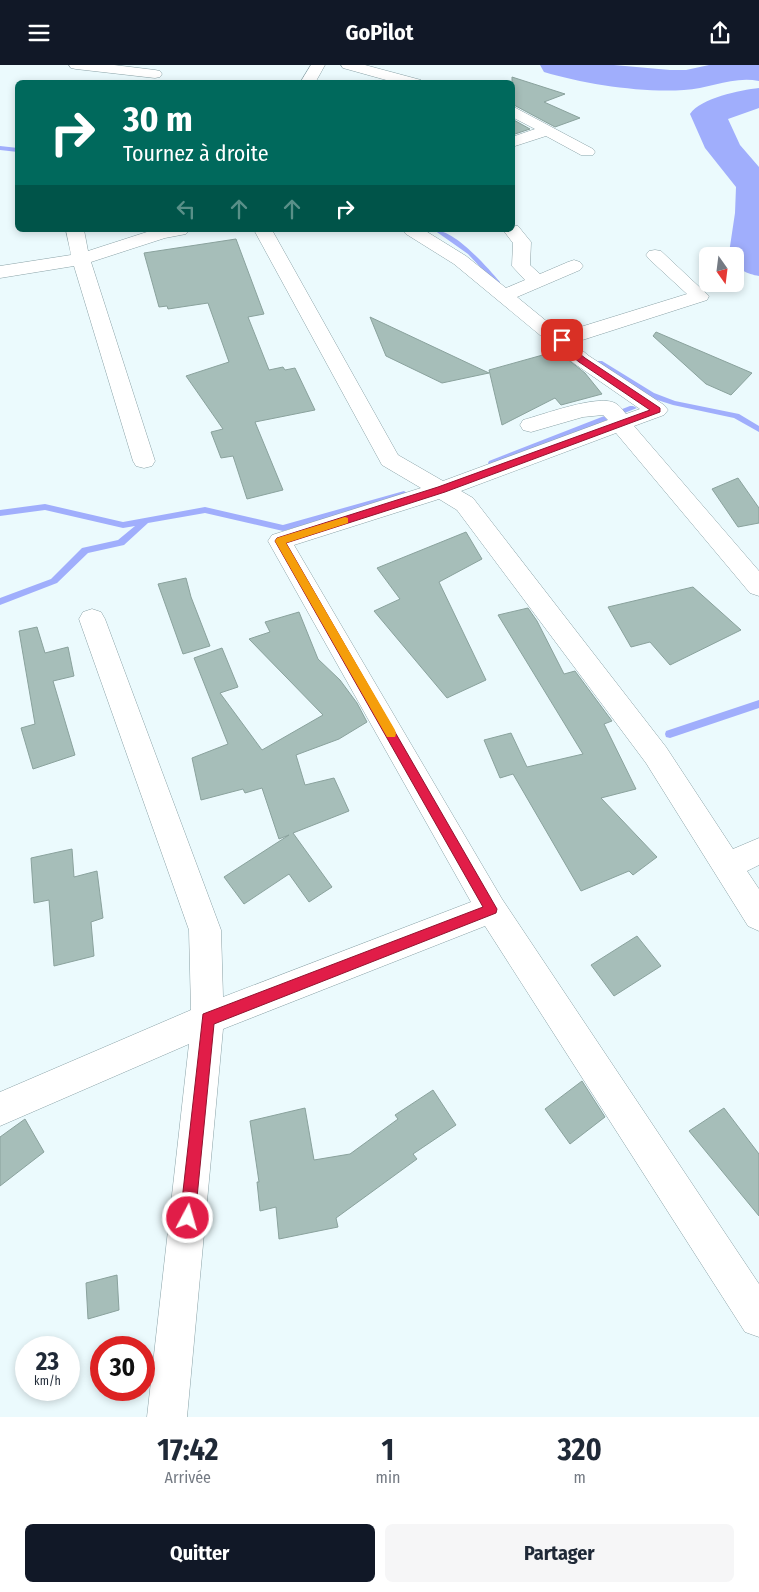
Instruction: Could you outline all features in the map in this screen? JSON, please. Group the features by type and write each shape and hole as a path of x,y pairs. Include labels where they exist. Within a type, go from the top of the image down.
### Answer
{"street":[{"path":"76,65 155,74"},
{"path":"309,80 318,65"},
{"path":"348,65 403,80"},
{"path":"386,76 403,65"},
{"path":"515,112 587,152"},
{"path":"515,141 548,130"},
{"path":"75,232 81,259 144,461"},
{"path":"0,272 81,259 168,232"},
{"path":"264,232 390,460 465,504 656,755 759,916"},
{"path":"415,232 509,294 564,339 582,360 657,410 615,417 441,490 280,541 491,909 759,1318"},
{"path":"514,232 522,242 521,266 538,282"},
{"path":"564,339 700,297 655,255"},
{"path":"509,294 574,266"},
{"path":"531,425 582,410 615,417 759,587"},
{"path":"92,619 205,930 208,1019 168,1417"},
{"path":"727,866 759,851"},
{"path":"0,1109 208,1019 491,909"}],"building":[{"path":"512,77 565,94 544,102 580,118 555,127 515,106 515,80 512,80"},
{"path":"515,121 530,129 515,134"},
{"path":"236,239 264,314 248,317 269,370 283,367 285,370 295,368 315,410 255,422 283,490 247,499 233,456 221,458 211,432 223,429 186,376 229,362 208,303 168,309 167,306 159,307 144,253"},
{"path":"370,317 489,373 442,383 386,356"},
{"path":"656,332 752,373 731,395 706,384 653,336"},
{"path":"557,351 585,373 602,394 561,405 555,398 502,425 489,370"},
{"path":"738,478 759,508 759,523 738,527 712,489"},
{"path":"466,532 482,559 439,582 486,680 447,698 374,611 400,599 377,568"},
{"path":"186,578 191,597 210,646 183,654 158,584"},
{"path":"693,587 741,630 670,665 650,642 631,647 608,607"},
{"path":"528,608 537,621 564,674 575,671 612,721 604,724 636,789 601,798 657,857 633,875 629,871 581,891 513,774 500,778 484,740 511,733 527,767 583,754 498,615"},
{"path":"299,612 318,659 340,680 357,703 367,722 339,739 296,755 305,785 334,778 349,811 293,833 332,887 309,902 289,874 244,904 224,877 289,835 279,839 262,788 245,793 243,789 201,800 192,758 228,744 194,658 222,648 238,687 220,693 262,750 323,715 249,639 270,632 265,622"},
{"path":"37,627 45,653 68,647 74,676 53,681 75,755 33,769 21,728 35,724 19,631"},
{"path":"72,849 74,877 97,871 103,918 91,922 94,956 54,966 49,900 34,903 31,858"},
{"path":"637,936 661,966 614,996 591,965"},
{"path":"582,1081 605,1117 570,1144 545,1109"},
{"path":"433,1090 456,1125 413,1154 417,1159 336,1218 338,1227 279,1239 276,1207 260,1211 257,1182 259,1182 250,1121 305,1108 314,1160 350,1154 398,1119 395,1115"},
{"path":"724,1108 759,1154 759,1216 689,1131"},
{"path":"25,1119 44,1152 0,1186 0,1137"},
{"path":"117,1275 119,1310 88,1319 86,1283"}],"waterway":[{"path":"556,65 618,76 670,81 700,78 735,69 759,71"},
{"path":"759,98 745,100 708,114 723,148 755,186 755,213 750,253 759,264"},
{"path":"0,148 15,150"},
{"path":"440,232 470,253 498,283"},
{"path":"599,363 651,395 673,403 736,416 759,429"},
{"path":"492,463 633,408"},
{"path":"0,513 45,507 123,525 205,510 283,528 404,494"},
{"path":"0,602 54,581 85,550 121,543 144,523"},
{"path":"670,734 759,704"}],"slow traffic":[{"path":"345,520 280,541 391,734"}],"route":[{"path":"188,1218 208,1019 491,909 280,541 441,490 657,410 582,360 559,341 562,340"}]}
